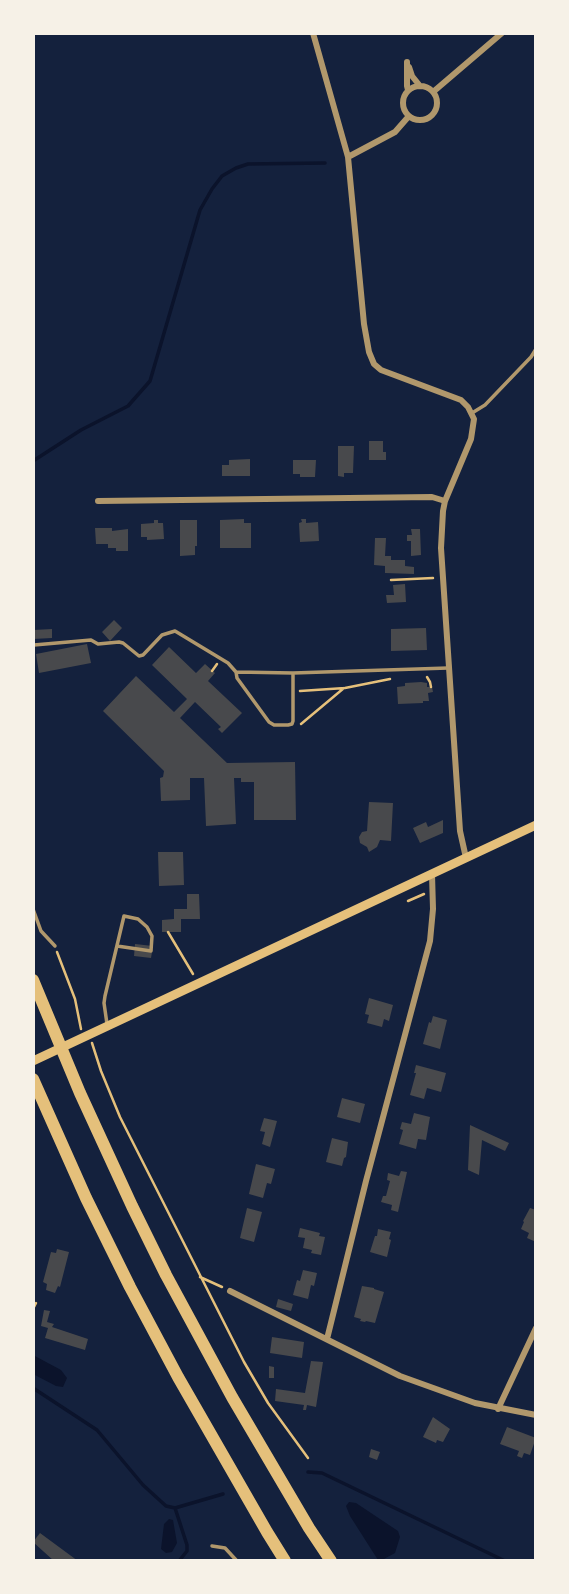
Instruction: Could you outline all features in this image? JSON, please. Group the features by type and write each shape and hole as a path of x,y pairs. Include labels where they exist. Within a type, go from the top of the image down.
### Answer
{"highway":[{"path":"33,980 80,1093 132,1206 232,1397 331,1561"},
{"path":"33,1079 91,1209 166,1354 285,1561"}],"main road":[{"path":"33,1061 536,825"}],"street":[{"path":"313,33 348,157 364,324 374,364 381,370 461,400 472,413 474,428 471,439 445,501 441,548 460,831 466,858"},
{"path":"433,92 502,33"},
{"path":"408,90 426,87 437,99 437,107 431,116 422,120 409,116 404,109 408,90 407,62 412,76 420,86"},
{"path":"348,157 395,132 409,116"},
{"path":"98,501 432,497 445,501"},
{"path":"327,1339 430,942 432,874"},
{"path":"230,1291 400,1376 498,1409 536,1415"},
{"path":"498,1409 536,1328"}],"lane":[{"path":"472,413 485,405 536,349"},
{"path":"34,645 91,640 98,644 119,642 139,656 162,635 175,631 229,663 237,678 274,725 292,724 293,673"},
{"path":"236,672 293,673 450,667"},
{"path":"33,909 41,931 55,946"},
{"path":"108,1026 104,1003 117,946 124,916 138,919 152,936 151,951 117,946"},
{"path":"212,1546 225,1548 237,1561"}],"path":[{"path":"391,580 443,577"},
{"path":"212,671 218,663"},
{"path":"426,676 431,687"},
{"path":"293,691 344,688 391,679"},
{"path":"295,730 344,688"},
{"path":"168,932 198,984"},
{"path":"55,946 86,1036 120,1117 257,1386 308,1458"},
{"path":"200,1277 230,1291"},
{"path":"33,1309 36,1303"}],"water":[{"path":"33,1355 61,1370 67,1378 63,1387 33,1374"},
{"path":"349,1502 356,1503 398,1531 400,1537 395,1553 378,1560 350,1516 346,1506"},
{"path":"169,1519 173,1520 177,1543 172,1552 166,1553 161,1549 164,1524"}],"building":[{"path":"369,441 383,441 386,460 369,460"},
{"path":"338,446 354,446 353,473 344,473 344,477 338,476"},
{"path":"250,459 250,476 222,476 222,465 229,465 229,460"},
{"path":"293,460 316,460 315,477 293,474"},
{"path":"244,519 244,523 251,523 251,548 220,548 220,520"},
{"path":"301,519 306,519 306,523 318,522 319,541 300,542"},
{"path":"154,520 163,523 164,539 147,540 147,537 141,537 141,524 154,523"},
{"path":"180,520 197,520 195,555 180,556"},
{"path":"95,528 112,528 112,531 128,529 128,551 116,551 116,548 108,548 108,544 96,544"},
{"path":"411,529 420,529 421,555 411,556 411,541 407,541 407,535 412,535"},
{"path":"375,538 386,538 385,556 391,556 391,560 405,560 405,566 414,567 414,574 385,573 385,566 374,565"},
{"path":"405,584 406,602 387,603 386,595 394,595 393,585"},
{"path":"114,620 122,628 110,641 102,632"},
{"path":"426,628 427,650 391,651 391,629"},
{"path":"52,629 52,638 33,639 33,630"},
{"path":"87,644 91,663 39,673 36,654"},
{"path":"169,647 196,673 205,664 215,673 208,681 242,713 222,733 218,729 221,727 195,702 180,718 227,763 295,762 296,820 254,820 254,782 241,782 241,778 234,778 236,824 206,826 204,778 190,778 190,800 161,801 160,778 163,777 164,771 103,711 136,676 174,712 187,699 152,665"},
{"path":"421,682 432,687 433,692 428,693 429,701 398,704 397,687 405,686 405,683"},
{"path":"369,802 393,803 391,841 380,840 377,847 369,852 367,847 360,843 359,837 362,832 367,831"},
{"path":"443,820 443,833 420,843 413,828 426,822 428,827"},
{"path":"158,852 183,852 184,885 159,886"},
{"path":"187,894 199,894 200,919 181,919 181,932 162,932 162,920 174,919 174,909 187,909"},
{"path":"135,944 153,946 151,958 134,956"},
{"path":"369,998 393,1005 389,1021 384,1019 382,1027 367,1023 369,1015 365,1014"},
{"path":"433,1016 447,1020 440,1049 423,1044"},
{"path":"416,1065 446,1073 441,1092 427,1088 424,1099 410,1095"},
{"path":"342,1098 365,1104 360,1123 337,1117"},
{"path":"414,1113 430,1117 426,1140 418,1139 416,1149 399,1144 402,1122 411,1124"},
{"path":"264,1118 277,1121 270,1147 262,1144 265,1132 260,1131"},
{"path":"470,1125 509,1143 505,1151 482,1140 479,1175 468,1170"},
{"path":"332,1138 348,1142 342,1166 326,1162"},
{"path":"256,1164 275,1169 263,1198 249,1194"},
{"path":"401,1171 407,1172 398,1212 391,1210 392,1205 381,1202 383,1196 386,1196 390,1181 387,1180 388,1173 399,1176"},
{"path":"247,1208 262,1212 254,1242 240,1238"},
{"path":"530,1208 536,1210 536,1242 527,1238 529,1233 521,1229"},
{"path":"300,1228 325,1237 321,1255 303,1248 305,1238 298,1237"},
{"path":"378,1229 391,1232 387,1257 370,1252"},
{"path":"57,1249 69,1252 60,1287 58,1286 55,1293 46,1290 47,1284 43,1282 51,1252 56,1253"},
{"path":"303,1270 317,1273 308,1299 293,1295"},
{"path":"362,1286 384,1292 375,1323 360,1321 361,1319 354,1317"},
{"path":"278,1299 293,1304 291,1311 276,1307"},
{"path":"44,1310 50,1311 47,1322 54,1324 52,1327 88,1339 85,1350 45,1338 48,1328 41,1326"},
{"path":"272,1337 304,1342 302,1358 270,1353"},
{"path":"311,1361 323,1362 316,1407 307,1405 306,1410 303,1410 304,1405 275,1401 276,1389 305,1393"},
{"path":"269,1366 274,1367 274,1378 269,1378"},
{"path":"433,1417 450,1429 443,1442 437,1440 436,1443 423,1437"},
{"path":"507,1427 536,1438 530,1455 524,1453 522,1458 517,1456 519,1451 500,1444"},
{"path":"371,1449 380,1452 377,1460 369,1457"},
{"path":"40,1533 78,1561 54,1561 33,1542"}],"waterway":[{"path":"33,461 81,430 128,406 150,381 200,210 222,176 248,164 325,163"},
{"path":"33,1388 97,1430 143,1485 166,1506 175,1508 223,1494"},
{"path":"308,1472 322,1473 505,1561"},
{"path":"175,1508 187,1545 187,1551 179,1561"}]}
